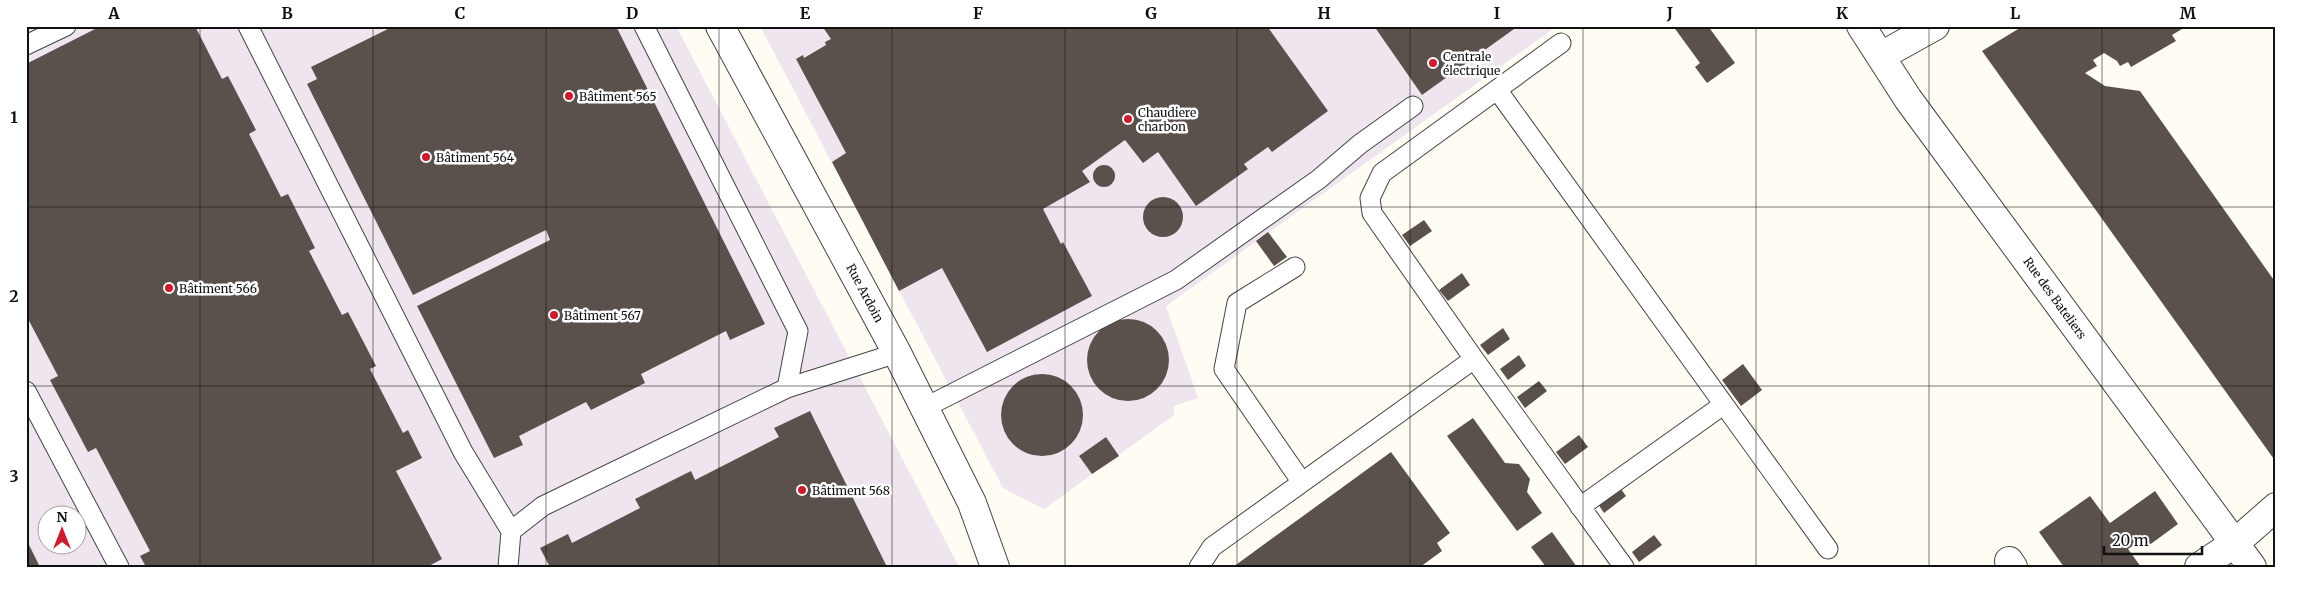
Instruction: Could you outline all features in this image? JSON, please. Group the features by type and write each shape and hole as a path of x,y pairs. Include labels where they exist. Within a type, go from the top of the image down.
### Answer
{"street":[{"name":"Rue Ardoin","path":"720,26 897,353 972,503 995,567"},
{"name":"Rue des Bateliers","path":"1861,26 1914,106 2252,567"},
{"path":"1881,56 1935,26"},
{"path":"2199,567 2235,543 2276,507"}],"lane":[{"path":"26,45 66,26"},
{"path":"248,26 463,452 511,531 508,567"},
{"path":"644,26 798,331 787,388"},
{"path":"1561,43 1382,173 1370,198 1372,213 1474,359 1624,567"},
{"path":"1498,90 1828,549"},
{"path":"924,408 1176,280 1319,179 1360,144 1413,106"},
{"path":"1295,267 1237,303 1224,369 1301,482"},
{"path":"511,531 543,506 787,388 897,353"},
{"path":"1199,567 1212,547 1474,359"},
{"path":"26,391 118,567"},
{"path":"1580,507 1723,405"}],"shaded area":[{"path":"26,26 676,26 959,567 26,567"},
{"path":"760,26 1557,26 1166,306 1198,398 1174,406 1174,415 1044,509 1003,488"}],"building":[{"name":"Bâtiment 566","path":"101,26 195,26 222,79 228,76 256,130 249,134 281,197 288,194 315,248 309,251 342,315 348,312 376,366 370,369 403,433 408,430 422,458 396,471 442,559 427,567 146,567 140,556 150,551 96,448 88,452 50,380 58,376 26,315 26,64"},
{"path":"394,26 616,26 765,324 730,340 726,331 641,374 645,383 591,410 586,402 519,436 523,445 494,458 417,306 550,240 546,230 413,295 307,84 317,79 311,67"},
{"path":"822,26 1267,26 1328,111 1272,152 1268,147 1244,164 1248,169 1196,206 1158,152 1143,163 1125,140 1082,171 1090,182 1043,209 1092,296 987,352 942,268 899,291 832,162 846,153 796,59 803,55 804,58 826,45 825,42 831,39"},
{"name":"Centrale électrique","path":"1374,26 1507,26 1514,29 1422,95"},
{"path":"1673,26 1708,26 1735,63 1707,83 1695,67 1700,63"},
{"path":"2023,26 2187,26 2172,35 2176,41 2131,67 2128,62 2120,66 2117,61 2104,53 2093,60 2097,66 2085,73 2105,86 2140,91 2276,283 2276,462 1982,51"},
{"path":"1100,165 1108,165 1115,172 1115,180 1108,187 1100,187 1093,180 1093,172"},
{"path":"1163,197 1174,200 1180,206 1183,217 1180,228 1174,234 1163,237 1152,234 1146,228 1143,217 1146,206 1152,200"},
{"path":"1424,220 1432,231 1410,246 1402,235"},
{"path":"1268,232 1287,257 1274,266 1256,241"},
{"path":"1462,273 1470,285 1448,301 1439,290"},
{"path":"1120,319 1136,319 1151,326 1162,337 1169,352 1166,376 1157,389 1136,401 1120,401 1105,394 1094,383 1087,368 1087,352 1094,337 1105,326"},
{"path":"1503,328 1510,339 1488,355 1480,345"},
{"path":"1519,355 1526,366 1508,380 1500,369"},
{"path":"1743,364 1762,390 1741,406 1722,380"},
{"path":"1042,374 1058,377 1071,386 1080,399 1083,415 1080,431 1071,444 1058,453 1042,456 1026,453 1013,444 1004,431 1001,415 1004,399 1013,386 1026,377"},
{"path":"1539,381 1547,391 1525,408 1517,397"},
{"name":"Bâtiment 568","path":"810,411 887,567 550,567 540,548 568,534 572,543 640,508 635,499 691,471 695,480 779,437 774,428"},
{"path":"1473,418 1505,463 1519,464 1530,479 1527,492 1542,513 1517,531 1447,436"},
{"path":"1579,435 1588,447 1565,464 1556,452"},
{"path":"1106,437 1119,456 1092,474 1079,456"},
{"path":"1391,452 1450,533 1437,543 1442,551 1420,567 1233,567"},
{"path":"1618,485 1626,496 1604,513 1596,501"},
{"path":"2155,491 2178,524 2148,546 2143,539 2128,549 2141,567 2064,567 2039,532 2090,496 2110,523"},
{"path":"1552,532 1577,567 1546,567 1531,547"},
{"path":"1654,535 1662,545 1639,562 1632,552"},
{"path":"26,539 40,567 26,567"}],"place":[{"name":"Centrale électrique","path":"1433,63"},
{"name":"Bâtiment 565","path":"569,96"},
{"name":"Chaudiere charbon","path":"1128,119"},
{"name":"Bâtiment 564","path":"426,157"},
{"name":"Bâtiment 566","path":"169,288"},
{"name":"Bâtiment 567","path":"554,315"},
{"name":"Bâtiment 568","path":"802,490"}]}
